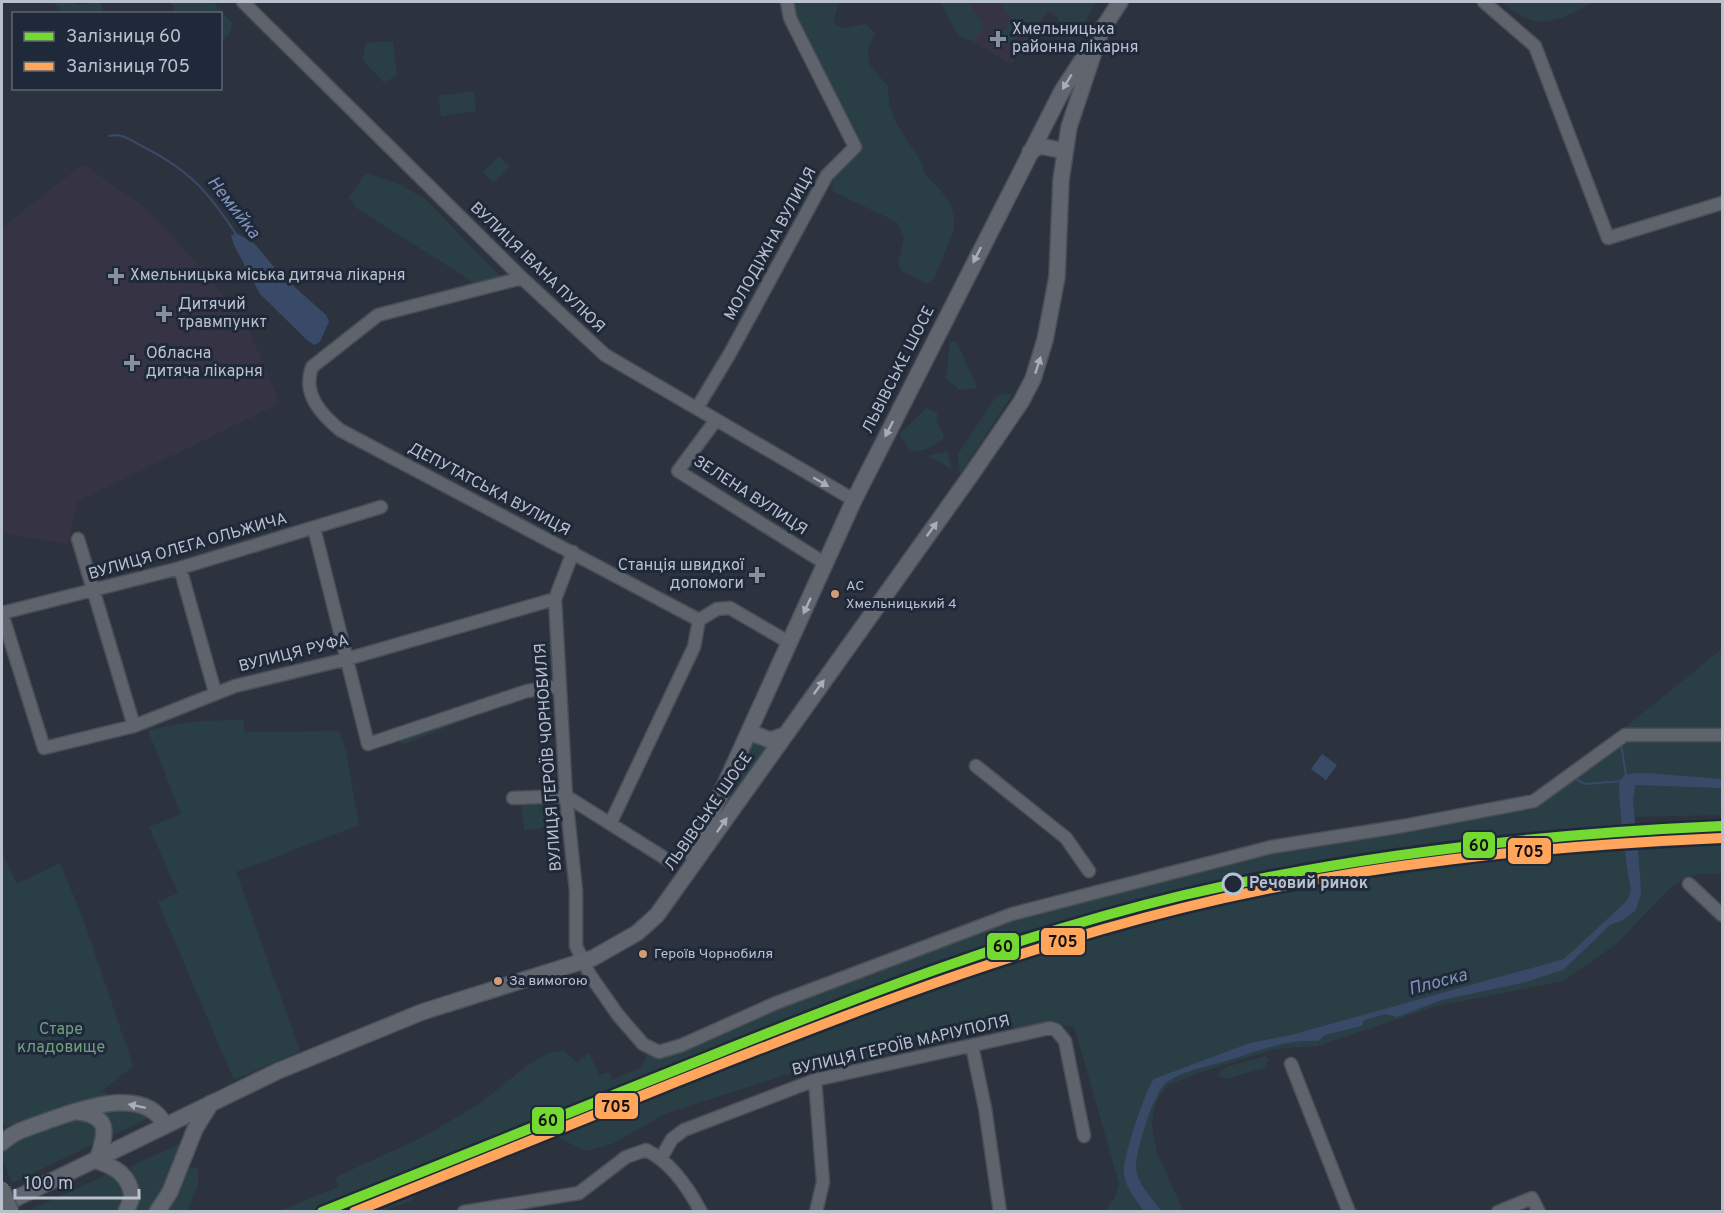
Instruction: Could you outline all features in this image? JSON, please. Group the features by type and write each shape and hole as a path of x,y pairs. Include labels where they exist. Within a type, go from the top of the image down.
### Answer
{"main road":[{"name":"ЛЬВІВСЬКЕ ШОСЕ","path":"676,890 854,500 1067,81 1120,2"},
{"name":"ЛЬВІВСЬКЕ ШОСЕ","path":"676,890 971,475 1021,402 1033,379 1045,340 1057,277 1065,151 1080,90 1100,34"},
{"path":"1030,152 1040,146 1065,151"},
{"path":"749,732 770,740 785,735"},
{"path":"2,1205 278,1071 422,1012 583,961 613,949 637,933 657,915 676,890"},
{"path":"156,1212 170,1192 195,1129 212,1102"},
{"path":"2,1143 17,1132 75,1111 112,1103 144,1106 160,1116 165,1125"},
{"path":"75,1111 90,1113 104,1126 104,1139 96,1161"},
{"path":"2,1130 17,1132"},
{"path":"96,1161 118,1169 129,1184 132,1197 126,1212"},
{"path":"2,1189 11,1212"}],"street":[{"name":"ВУЛИЦЯ ІВАНА ПУЛЮЯ","path":"243,2 522,278 604,355 854,500"},
{"name":"МОЛОДІЖНА ВУЛИЦЯ","path":"697,408 729,355 827,175 855,147 790,18 787,2"},
{"path":"1484,2 1535,46 1608,238 1722,202"},
{"name":"ДЕПУТАТСЬКА ВУЛИЦЯ","path":"522,278 378,315 312,367 309,376 311,395 317,407 340,430 699,620"},
{"name":"ЗЕЛЕНА ВУЛИЦЯ","path":"716,420 678,471 826,564"},
{"name":"ВУЛИЦЯ ОЛЕГА ОЛЬЖИЧА","path":"2,614 180,568 381,507"},
{"path":"314,528 368,744 527,691 559,686"},
{"path":"78,539 134,726"},
{"name":"ВУЛИЦЯ ГЕРОЇВ ЧОРНОБИЛЯ","path":"573,552 555,599 566,795 576,891 576,946 602,993 643,1044 659,1052 670,1050 776,1003 1012,914 1260,849 1534,801 1555,788 1618,738 1630,734 1722,735"},
{"path":"180,568 215,692"},
{"name":"ВУЛИЦЯ РУФА","path":"2,614 44,748 134,726 215,692 347,659 555,599"},
{"path":"611,822 694,647 699,620 717,609 730,608 790,643"},
{"path":"976,766 1066,838 1089,871"},
{"path":"513,798 566,795 671,862"},
{"path":"1689,884 1722,915"},
{"name":"ВУЛИЦЯ ГЕРОЇВ МАРІУПОЛЯ","path":"661,1158 672,1139 684,1130 815,1080 1040,1030 1056,1030 1065,1041 1084,1136"},
{"path":"972,1046 985,1108 1000,1212"},
{"path":"1291,1064 1349,1212"},
{"path":"815,1080 823,1182 816,1212"},
{"path":"464,1212 579,1193 626,1157 646,1150 661,1158 684,1184 701,1212"},
{"path":"1498,1212 1532,1198 1539,1212"}],"shaded area":[{"name":"Хмельницька районна лікарня","path":"941,2 1096,2 1082,29 1048,12 1011,64 956,32"},
{"name":"Обласна дитяча лікарня","path":"83,164 140,204 189,254 246,324 280,403 78,501 67,544 2,533 2,228"}],"green space":[{"path":"53,2 73,2 78,5 98,2 102,5 103,12 63,12"},
{"path":"168,2 213,2 232,23 230,32 222,43 222,12 175,12 174,6"},
{"path":"793,2 839,2 833,22 837,26 845,28 866,24 875,34 868,48 869,64 888,87 889,105 896,123 921,162 925,174 948,199 954,217 954,229 935,277 927,284 903,272 898,264 904,238 897,222 832,191 833,179 859,150 796,22"},
{"path":"941,2 968,2 984,26 976,39 969,40 958,34"},
{"path":"1000,2 1096,2 1080,29 1068,33 1063,31 1055,13 1047,10 1038,25 1002,46 995,38 1007,27 1010,17"},
{"path":"1502,2 1594,2 1558,19 1537,21 1526,18"},
{"path":"393,41 397,73 385,84 363,60 366,43"},
{"path":"474,91 476,111 441,116 439,96"},
{"path":"499,156 509,167 493,183 483,172"},
{"path":"366,173 401,185 425,199 500,276 476,284 355,207 349,197"},
{"path":"950,342 957,342 977,388 960,390 946,379"},
{"path":"1005,393 1012,395 960,474 958,454 996,397"},
{"path":"927,408 938,414 936,419 944,437 929,448 910,451 899,434"},
{"path":"947,451 952,469 928,456"},
{"path":"1722,649 1722,815 1622,817 1624,840 1722,838 1722,874 1696,874 1673,885 1615,945 1563,981 1433,1007 1317,1046 1276,1049 1197,1073 1169,1085 1159,1096 1152,1126 1156,1150 1183,1211 1105,1211 1115,1197 1119,1184 1075,1029 1069,1025 936,1034 920,1039 906,1049 822,1069 812,1067 667,1113 612,1144 586,1151 557,1137 429,1182 411,1201 383,1211 278,1212 340,1186 335,1181 338,1176 423,1137 479,1104 528,1065 548,1053 563,1050 577,1063 589,1053 599,1075 610,1072 612,1080 640,1068 651,1049 659,1052 1012,914 1222,858 1534,801"},
{"path":"525,696 407,743 402,744 397,740"},
{"path":"243,720 245,732 339,731 346,752 359,825 236,872 300,1051 234,1080 158,902 178,893 149,827 181,814 148,730 198,721"},
{"path":"749,732 777,738 676,890"},
{"path":"560,798 562,826 524,830 521,802"},
{"name":"Старе кладовище","path":"2,853 17,884 60,863 84,921 133,1066 102,1091 108,1094 7,1126 2,1124"},
{"path":"1265,1056 1269,1060 1264,1068 1226,1079 1217,1075 1226,1067"},
{"path":"102,1108 141,1111 149,1118 113,1135"},
{"path":"73,1117 85,1117 99,1127 96,1143 12,1183 2,1157 6,1147"},
{"path":"183,1142 164,1195 150,1211 133,1211 134,1183 130,1167"},
{"path":"191,1167 198,1169 198,1185 188,1209 163,1212"},
{"path":"112,1172 119,1182 123,1195 117,1211 26,1212"}],"water":[{"path":"236,233 255,244 279,273 326,315 329,321 320,342 314,345 307,340 260,294 234,245 231,236"},
{"path":"1322,754 1337,765 1326,780 1311,769"},
{"path":"1645,773 1722,779 1722,788 1635,785 1633,800 1641,893 1636,910 1623,920 1610,925 1563,970 1526,982 1442,1000 1397,1017 1385,1014 1364,1020 1362,1026 1325,1035 1318,1041 1287,1043 1266,1048 1192,1071 1167,1082 1157,1097 1146,1122 1136,1168 1142,1185 1161,1211 1144,1211 1127,1184 1124,1166 1145,1097 1154,1079 1250,1043 1291,1035 1564,959 1627,901 1631,891 1619,787 1622,778 1627,775"}],"waterway":[{"name":"Немийка","path":"109,136 118,135 130,139 185,173 206,193 236,234"},
{"path":"1621,743 1626,776"},
{"path":"1574,778 1585,784 1623,781"}],"rail line":[{"name":"60","path":"322,1212 890,986 1006,946 1124,910 1250,881 1384,857 1586,834 1722,826"},
{"name":"705","path":"354,1212 841,1017 976,969 1113,926 1249,893 1383,869 1518,852 1722,838"}],"place":[{"name":"Хмельницька районна лікарня","path":"998,39"},
{"name":"Хмельницька міська дитяча лікарня","path":"116,276"},
{"name":"Дитячий травмпункт","path":"164,314"},
{"name":"Обласна дитяча лікарня","path":"132,363"},
{"name":"Станція швидкої допомоги","path":"757,575"},
{"name":"АС Хмельницький 4","path":"835,594"},
{"name":"Речовий ринок","path":"1233,884"},
{"name":"Героїв Чорнобиля","path":"643,954"},
{"name":"За вимогою","path":"498,981"}],"water label":[{"name":"Плоска","path":"1438,983"}]}
